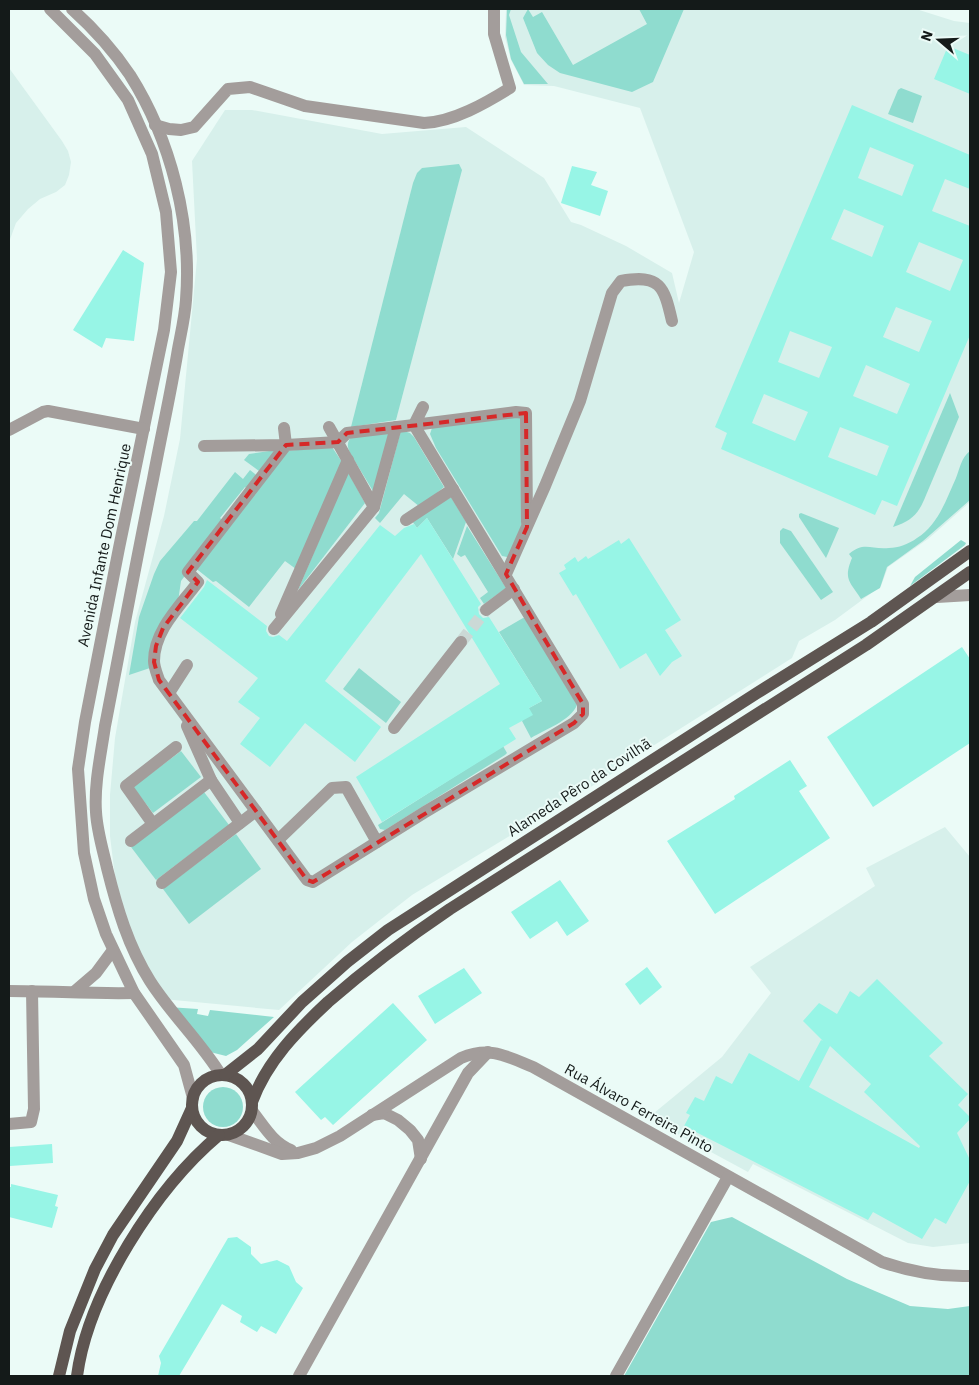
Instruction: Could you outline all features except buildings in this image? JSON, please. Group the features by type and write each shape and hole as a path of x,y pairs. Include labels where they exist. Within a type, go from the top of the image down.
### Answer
{"main road":[{"name":"Alameda Pêro da Covilhã","path":"223,1075 258,1049 302,1002 347,962 396,925 756,693 863,628 970,551"},
{"path":"77,1376 97,1308 128,1244 174,1181 205,1147 224,1135 237,1131 244,1126 249,1119 257,1090 271,1063 300,1029 358,975 398,944 450,909 866,645 970,572"},
{"path":"59,1376 70,1331 95,1269 113,1235 177,1141 197,1089 211,1077 223,1075 235,1078 243,1083 250,1092 252,1106"},
{"path":"193,1103 195,1118 201,1127 210,1132 224,1135"}],"street":[{"name":"Avenida Infante Dom Henrique","path":"50,9 95,54 128,100 152,154 166,212 171,272 164,330 115,568 85,722 78,770 84,853 94,898 106,934 134,993 184,1065 193,1103"},
{"path":"72,9 104,41 129,74 155,125 176,186 184,225 187,266 186,301 174,376 105,726 98,772 96,812 103,852 121,921 132,949 150,981 223,1075"},
{"path":"155,125 181,130 194,127 228,89 250,86 305,106 424,123 438,122 488,101 510,88 494,34 494,9"},
{"path":"506,574 580,402 612,293 621,281 637,278 656,282 666,294 672,321"},
{"path":"414,425 423,407"},
{"path":"9,430 48,411 144,429"},
{"path":"204,446 338,442 347,434 516,412 526,413 527,527"},
{"path":"284,428 286,445 188,572 198,582 163,628 156,646 154,662 159,680 307,880 312,882 574,723 583,714 583,704 414,425"},
{"path":"329,427 374,507"},
{"path":"348,460 274,629 374,507 396,427"},
{"path":"406,520 453,488"},
{"path":"486,610 514,589"},
{"path":"938,596 970,596"},
{"path":"394,728 461,642"},
{"path":"169,693 187,664"},
{"path":"178,706 211,780 240,823"},
{"path":"153,824 126,786 176,748"},
{"path":"131,841 211,780"},
{"path":"278,840 332,788 346,787 377,842"},
{"path":"162,883 256,811"},
{"path":"75,991 96,973 113,950"},
{"path":"9,991 75,991 101,994 134,993"},
{"path":"9,1124 31,1122 34,1109 32,991"},
{"name":"Rua Álvaro Ferreira Pinto","path":"224,1135 282,1154 298,1153 316,1148 340,1136 461,1058 475,1052 488,1052 506,1056 533,1067 882,1262 929,1275 970,1276"},
{"path":"299,1376 468,1073 488,1052"},
{"path":"252,1106 272,1139 281,1146 298,1153"},
{"path":"372,1115 384,1113 398,1120 410,1130 418,1140 421,1158"},
{"path":"616,1376 728,1177"}],"highlighted area":[{"path":"526,413 527,527 506,574 583,704 583,714 574,723 313,882 307,880 159,680 154,662 156,646 163,628 198,582 188,572 286,445 338,442 347,433"}],"shaded area":[{"path":"506,9 916,9 954,21 970,23 970,502 928,539 888,567 881,586 835,620 799,641 792,658 607,777 412,895 352,942 279,1010 163,999 131,936 115,877 110,836 110,795 115,738 135,622 164,516 180,439 197,259 192,161 225,110 252,110 382,134 466,127 544,178 571,222 626,246 672,273 679,303 694,252 640,108 554,86 524,85 511,60 505,37"},
{"path":"9,68 62,141 68,151 71,162 65,185 56,192 40,199 28,209 16,223 9,242"},
{"path":"945,827 970,857 970,1243 933,1247 908,1243 753,1164 748,1172 648,1118 722,1057 771,993 750,967 875,886 866,868"}],"green space":[{"path":"507,9 511,9 509,15 521,52 548,84 524,84 511,59 506,35"},
{"path":"528,9 533,17 542,12 573,65 647,24 639,9 684,9 653,82 632,92 560,73 548,65 537,53 523,18"},
{"path":"901,88 922,96 913,123 888,114 898,90"},
{"path":"459,164 462,170 396,420 351,427 417,173 422,168"},
{"path":"950,393 959,417 924,500 919,510 912,517 893,527"},
{"path":"515,415 523,419 522,525 510,556 507,557 502,556 436,448 430,434 432,428"},
{"path":"394,429 376,496 350,453 348,443 351,437"},
{"path":"401,430 410,433 414,437 444,487 420,507 404,494 380,523 375,518 379,513"},
{"path":"332,447 342,462 296,569 285,561 249,607 216,581 213,582 194,567 285,451"},
{"path":"276,450 263,474 244,460 249,454"},
{"path":"970,451 970,500 923,541 887,567 880,588 861,599 849,580 848,571 852,558 849,554 854,550 864,547 892,548 900,546 911,542 924,533 941,511 963,460"},
{"path":"250,470 260,478 249,490 245,487 220,518 225,522 181,581 178,602 150,668 129,675 139,617 160,561 194,521 197,521 235,472 243,479"},
{"path":"348,472 365,503 298,590"},
{"path":"451,497 466,522 453,559 427,518 417,528 412,521"},
{"path":"801,513 839,528 826,558 799,517"},
{"path":"467,526 506,588 484,604 480,598 488,592 465,555 461,557 457,554"},
{"path":"783,528 791,531 833,592 821,600 780,543 780,531"},
{"path":"961,540 966,543 965,545 910,586 915,577"},
{"path":"525,618 577,705 569,716 531,738 522,721 529,708 542,701 499,632"},
{"path":"359,668 401,702 386,723 343,689"},
{"path":"503,746 507,753 505,755 385,830 380,829 378,825"},
{"path":"181,751 201,777 153,813 133,787"},
{"path":"204,792 229,825 156,880 131,847"},
{"path":"236,834 261,869 189,924 163,889"},
{"path":"168,1007 198,1009 197,1014 208,1016 210,1010 274,1017 237,1050 226,1056 210,1052"},
{"path":"219,1087 227,1087 234,1090 240,1096 243,1107 240,1118 234,1124 227,1127 219,1127 212,1124 206,1118 203,1111 203,1103 206,1096 212,1090"},
{"path":"732,1217 847,1279 910,1306 948,1309 970,1306 970,1376 624,1376 711,1222"}],"tunnel":[{"path":"461,642 486,610"}]}
